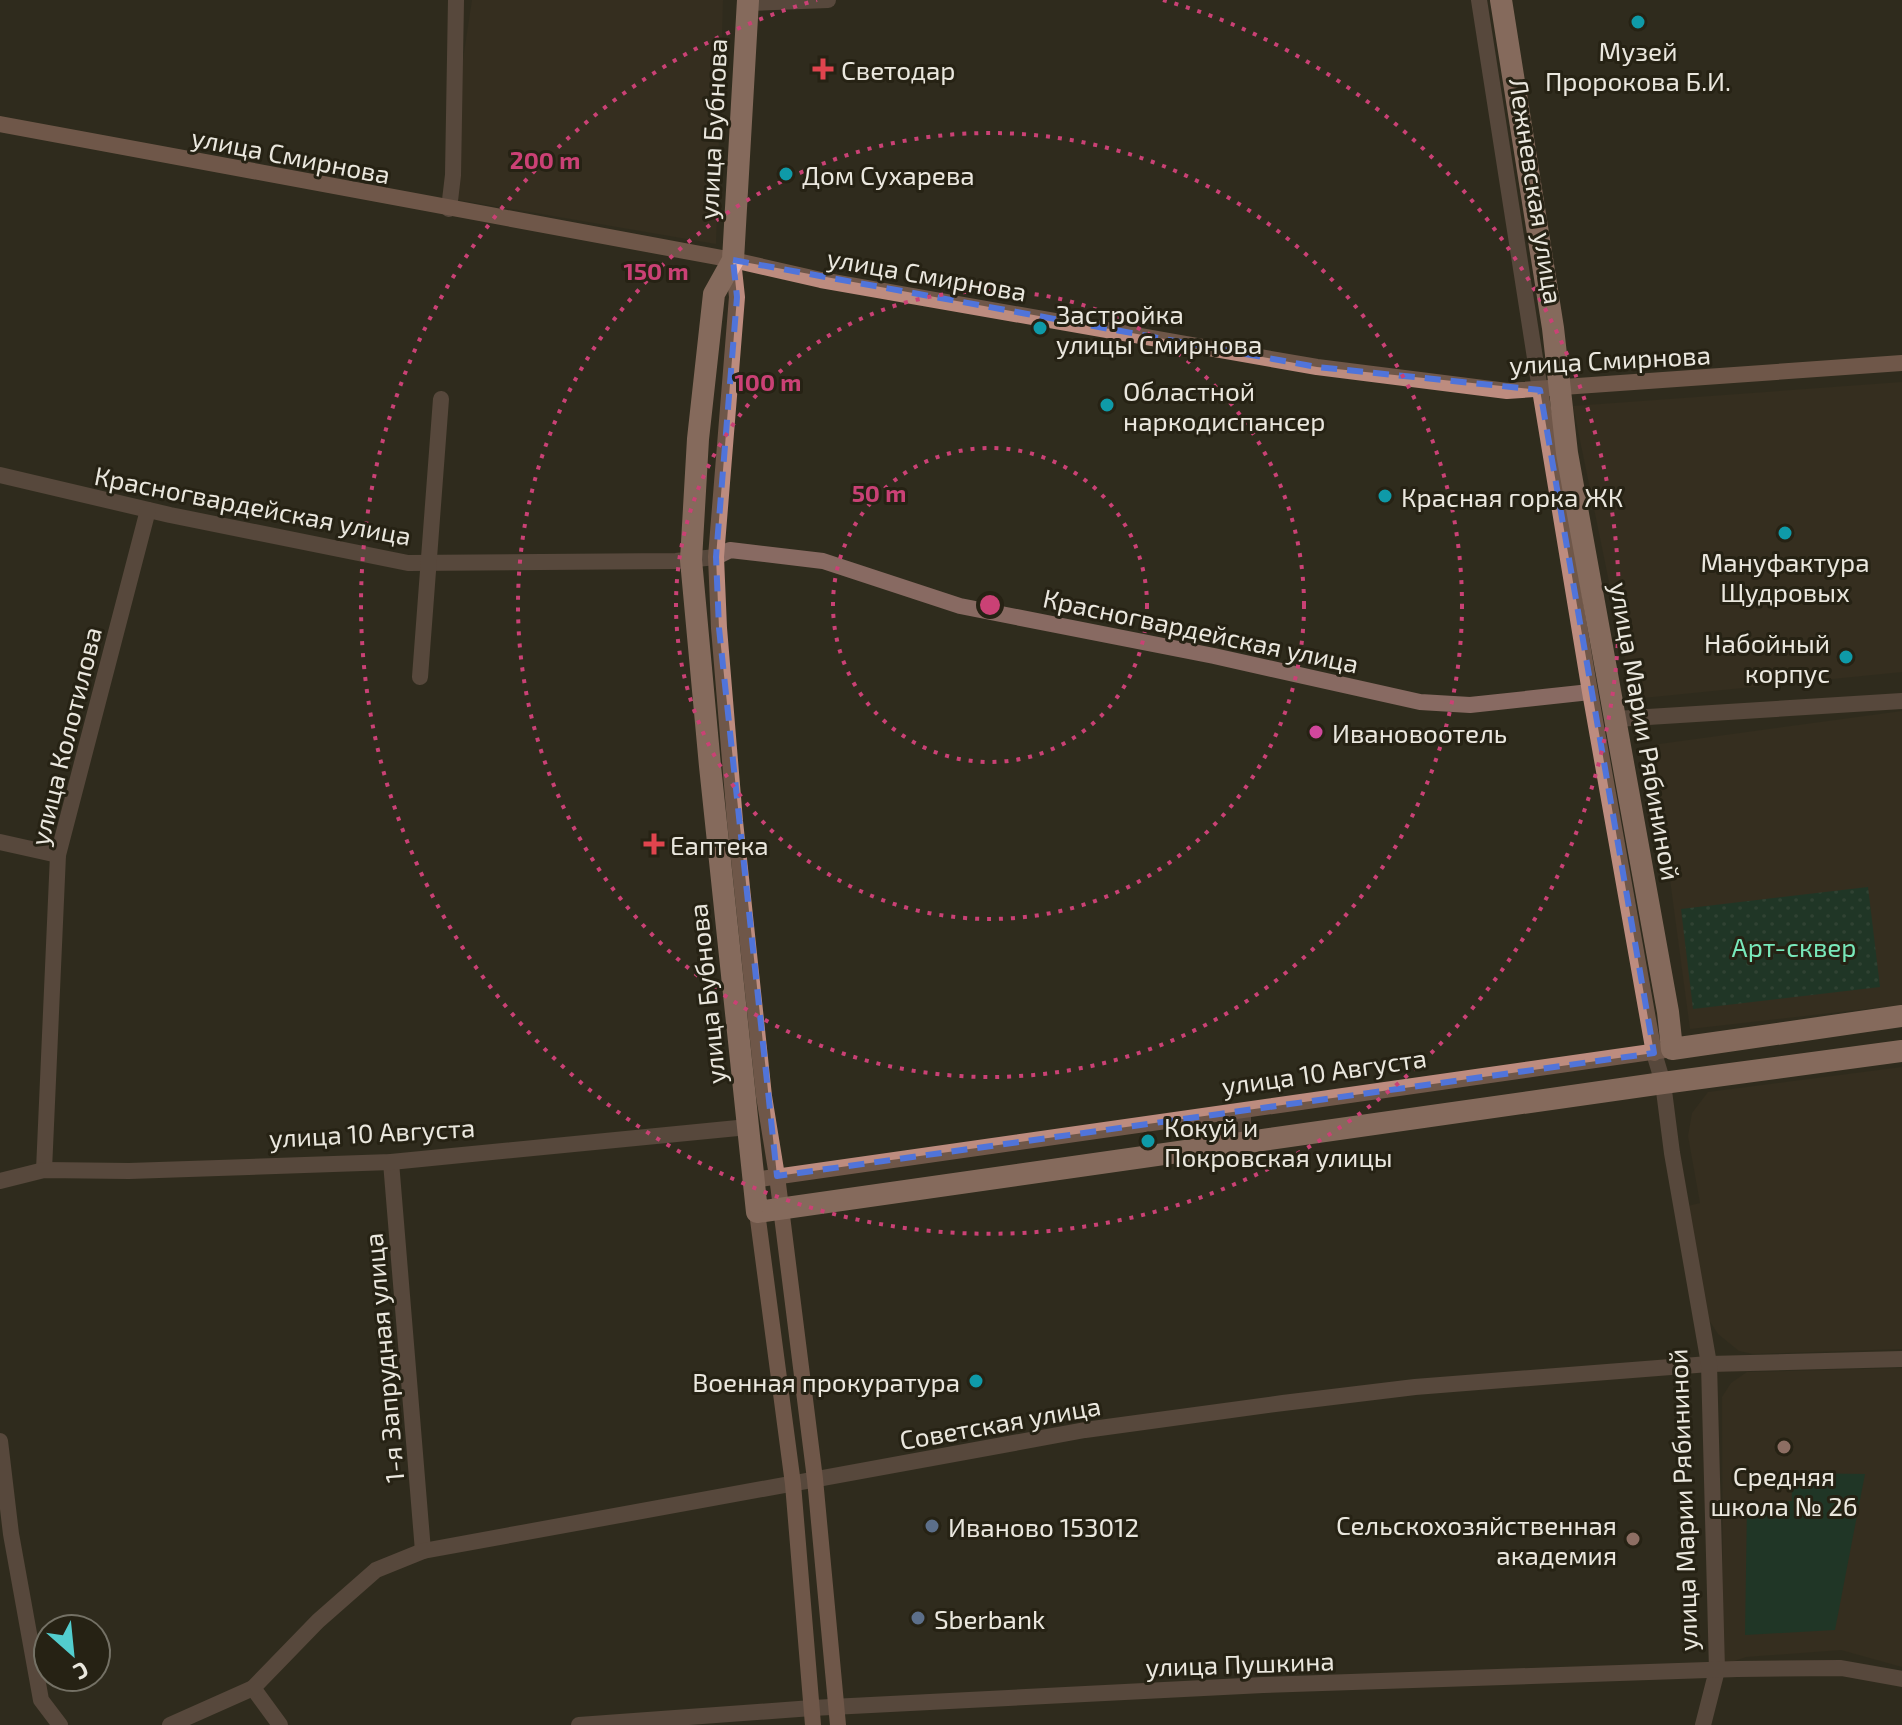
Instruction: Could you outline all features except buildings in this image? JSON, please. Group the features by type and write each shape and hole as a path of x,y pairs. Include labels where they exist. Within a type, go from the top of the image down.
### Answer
{"highway":[{"name":"Лежневская улица","path":"1501,0 1553,328 1549,389"},
{"name":"улица Бубнова","path":"748,2 733,260 714,294 698,439 691,560 757,1212"},
{"name":"улица Марии Рябининой","path":"1549,389 1567,453 1668,1012 1663,1051"},
{"name":"улица 10 Августа","path":"1663,1051 1902,1016"},
{"path":"757,1212 1902,1051"}],"main road":[{"name":"улица Смирнова","path":"0,124 733,260 821,280 1317,367 1507,391 1902,363"},
{"name":"улица Бубнова","path":"733,260 737,297 716,557 735,821 764,1096 815,1479 838,1725"},
{"name":"улица Марии Рябининой","path":"1549,389 1590,692 1663,1051"},
{"name":"улица 10 Августа","path":"753,1180 1663,1051"},
{"name":"улица Бубнова","path":"757,1212 793,1484 812,1716"}],"street":[{"path":"449,209 453,175 456,0"},
{"path":"748,2 828,0"},
{"name":"Лежневская улица","path":"1479,0 1549,389"},
{"path":"420,677 441,399"},
{"name":"Красногвардейская улица","path":"0,475 148,510 408,563 691,560 716,557 730,550 823,561 960,606 1214,656 1420,702 1477,704 1590,692"},
{"name":"улица Колотилова","path":"44,1170 58,855 148,510"},
{"path":"1616,719 1902,701"},
{"path":"0,842 58,855"},
{"name":"улица Марии Рябининой","path":"1663,1051 1663,1083 1674,1168 1709,1364 1717,1670 1703,1725"},
{"path":"1243,1112 1243,1142"},
{"name":"улица 10 Августа","path":"0,1181 44,1170 129,1171 391,1162 748,1127"},
{"name":"1-я Запрудная улица","path":"391,1162 423,1551"},
{"name":"Советская улица","path":"170,1725 253,1688 318,1621 376,1570 423,1551 1085,1430 1283,1403 1415,1387 1709,1364 1902,1359"},
{"path":"0,1441 5,1536 41,1700 60,1725"},
{"name":"улица Пушкина","path":"579,1725 812,1716 837,1706 1263,1685 1841,1668 1902,1679"},
{"path":"253,1688 280,1725"}],"highlighted area":[{"path":"733,260 1317,367 1540,390 1654,1053 777,1176 719,628 716,557 737,297"}],"shaded area":[{"path":"472,0 723,0 716,244 442,197"},
{"path":"1902,382 1902,672 1633,699 1573,406"},
{"path":"1902,711 1902,1005 1690,1029 1652,745"},
{"path":"1902,1067 1902,1349 1753,1354 1739,1351 1718,1334 1709,1320 1688,1206 1700,1203 1688,1136 1692,1113 1708,1092"},
{"path":"1902,1368 1902,1667 1841,1650 1746,1657 1723,1665 1722,1397 1731,1383 1747,1372"}],"green space":[{"name":"Арт-сквер","path":"1868,887 1880,987 1693,1009 1681,909"},
{"path":"1791,1473 1865,1474 1835,1630 1745,1635 1747,1504 1792,1501"}],"place":[{"name":"Музей Пророкова Б.И.","path":"1638,22"},
{"name":"Светодар","path":"823,69"},
{"name":"Дом Сухарева","path":"786,174"},
{"name":"Застройка улицы Смирнова","path":"1040,328"},
{"name":"Областной наркодиспансер","path":"1107,405"},
{"name":"Красная горка ЖК","path":"1385,496"},
{"name":"Мануфактура Щудровых","path":"1785,533"},
{"name":"Набойный корпус","path":"1846,657"},
{"name":"Ивановоотель","path":"1316,732"},
{"name":"Еаптека","path":"654,844"},
{"name":"Кокуй и Покровская улицы","path":"1148,1141"},
{"name":"Военная прокуратура","path":"976,1381"},
{"name":"Средняя школа № 26","path":"1784,1447"},
{"name":"Иваново 153012","path":"932,1526"},
{"name":"Сельскохозяйственная академия","path":"1633,1539"},
{"name":"Sberbank","path":"918,1618"}]}
